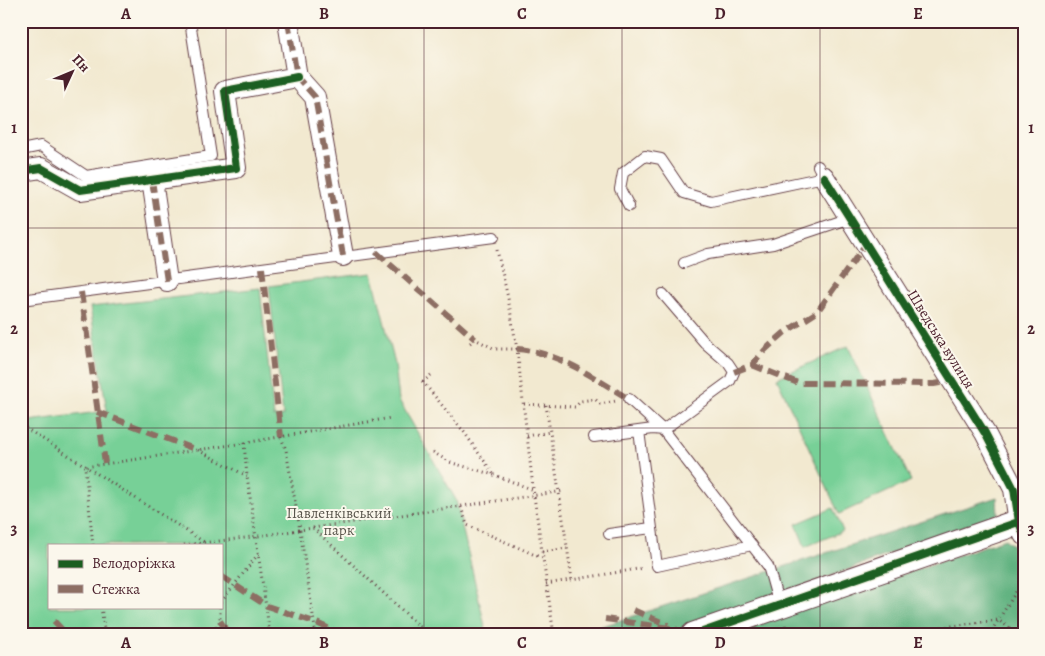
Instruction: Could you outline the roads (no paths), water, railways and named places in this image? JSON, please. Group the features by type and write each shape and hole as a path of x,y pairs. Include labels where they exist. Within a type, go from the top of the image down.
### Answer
{"street":[{"path":"288,21 297,78 315,97 343,256"},
{"path":"21,170 41,168 80,190 236,168 225,91 297,78"},
{"name":"Шведська вулиця","path":"694,635 1022,526 1014,489 985,433 821,172"},
{"path":"152,180 167,281"}],"lane":[{"path":"21,150 42,146 86,176 210,156 190,21"},
{"path":"629,206 620,189 623,173 646,156 661,159 684,193 710,201 821,172"},
{"path":"684,263 708,254 773,244 850,218"},
{"path":"21,300 494,237"},
{"path":"594,437 653,429 663,430 730,381 734,372 728,363 705,343 662,294"},
{"path":"629,399 663,430 768,566 780,605"},
{"path":"639,431 657,566 752,546"},
{"path":"608,534 652,528"}],"park label":[{"name":"Павленківський парк","path":"339,522"}]}
